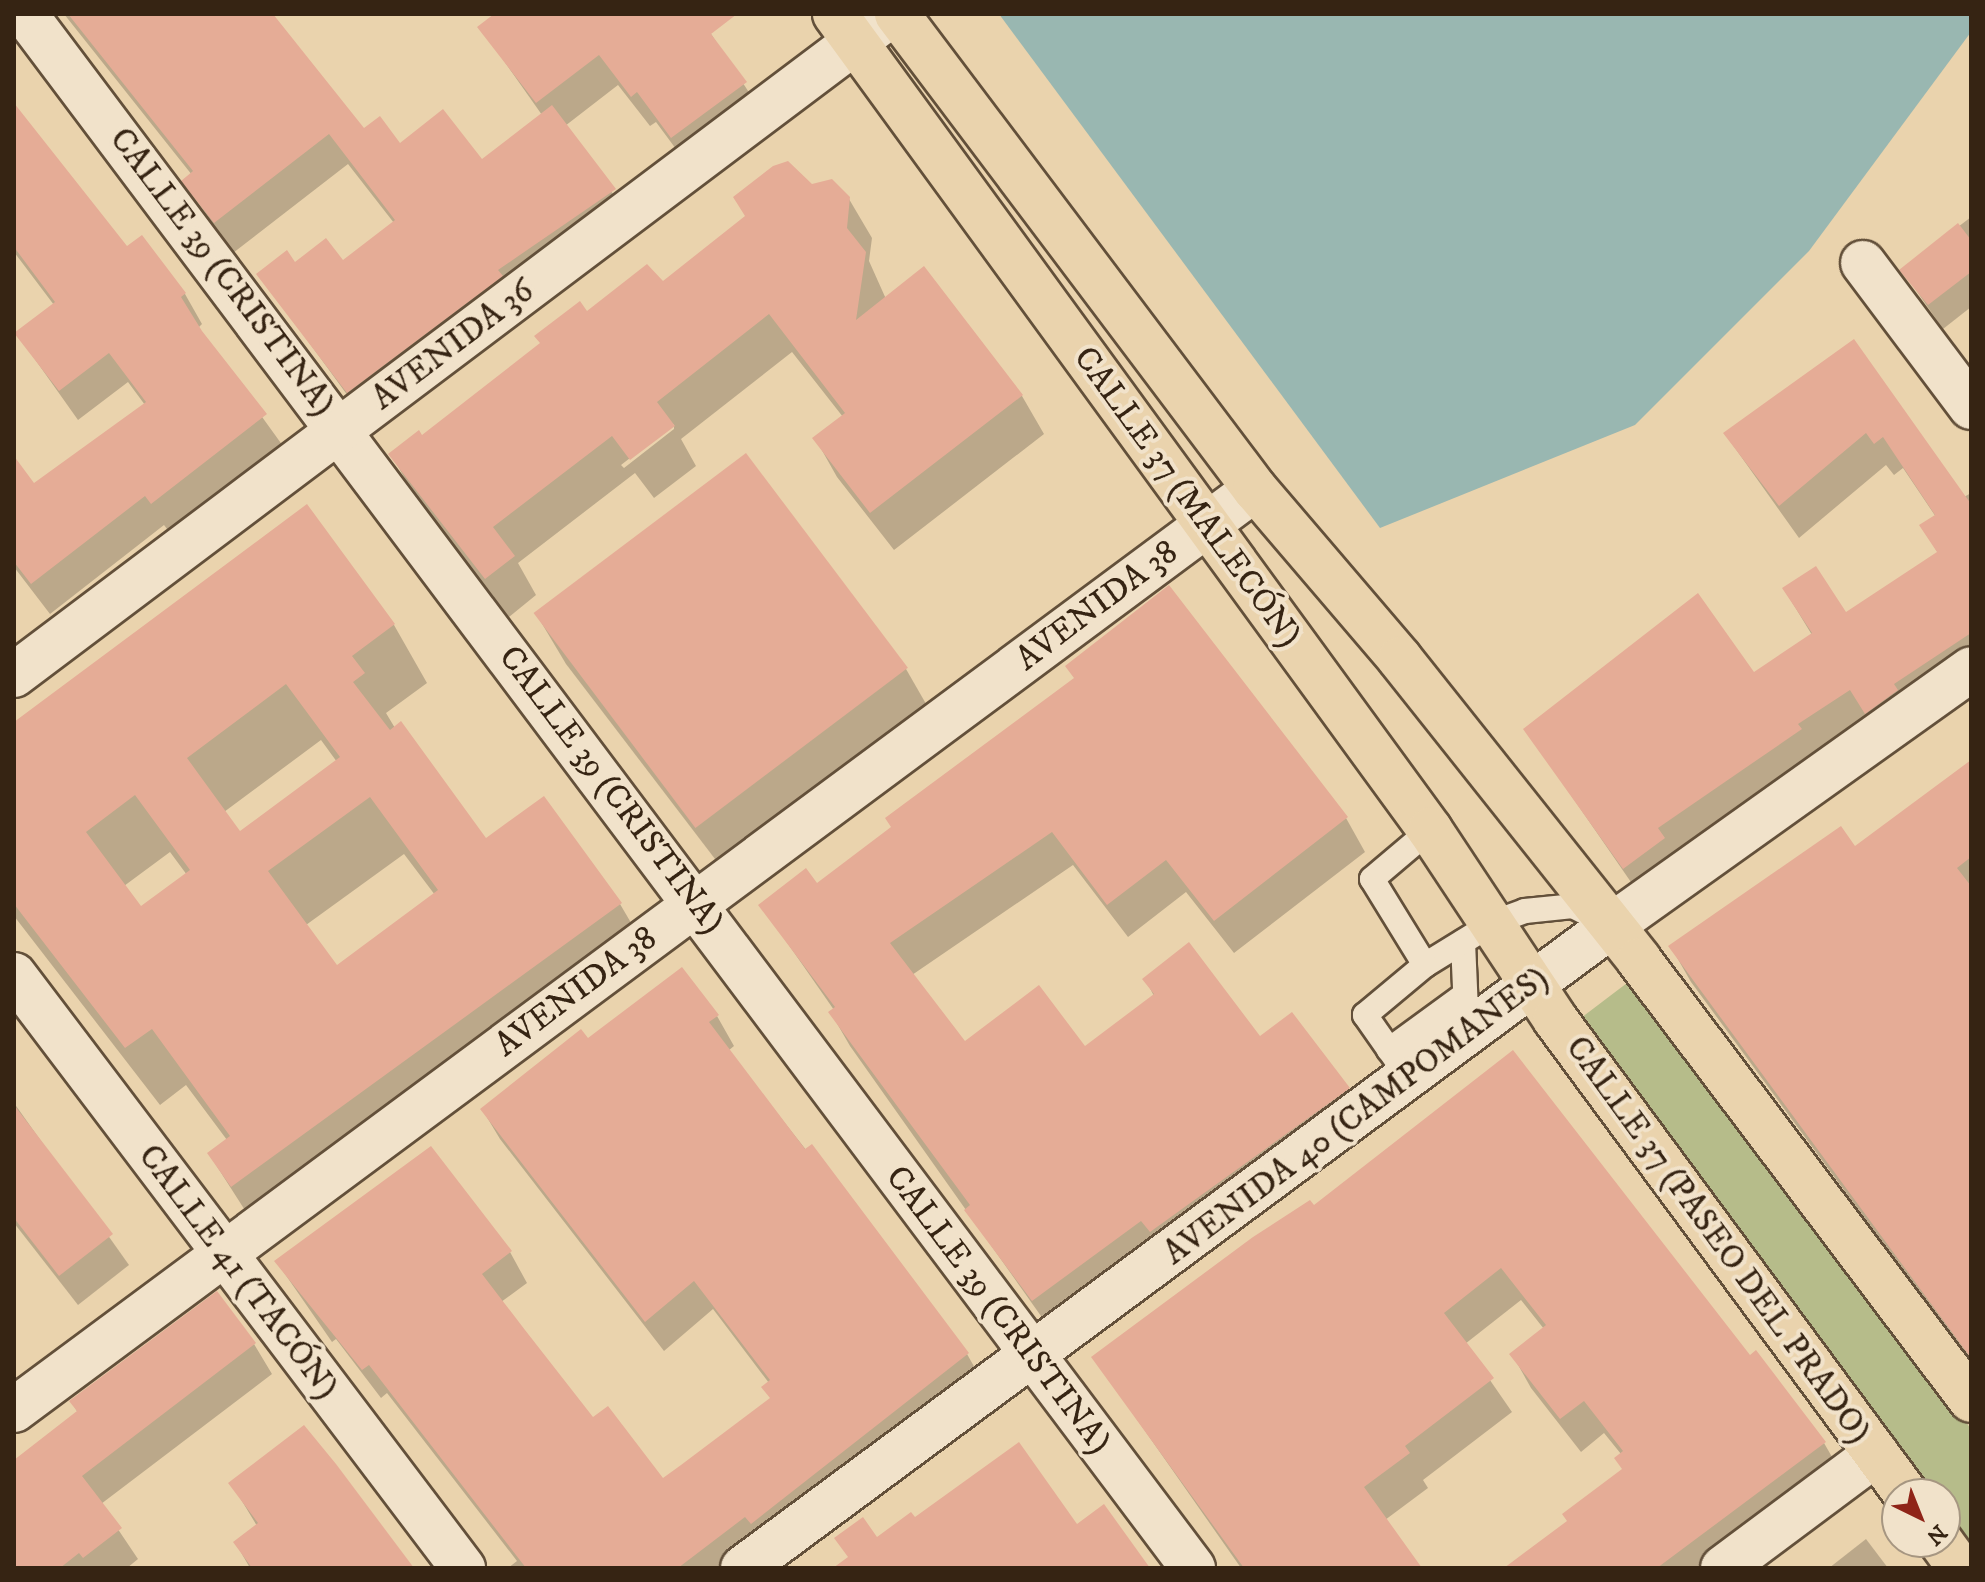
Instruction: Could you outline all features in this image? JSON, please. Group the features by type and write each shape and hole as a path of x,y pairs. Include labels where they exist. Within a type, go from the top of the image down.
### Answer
{"main road":[{"name":"CALLE 37 (MALECÓN)","path":"894,14 1255,489 1400,659 1611,926"},
{"name":"CALLE 37 (MALECÓN)","path":"846,28 1430,830 1479,932 1534,984"},
{"path":"1611,926 1969,1393"},
{"name":"CALLE 37 (PASEO DEL PRADO)","path":"1534,984 1894,1478"}],"street":[{"name":"CALLE 39 (CRISTINA)","path":"25,14 342,429 1031,1356 1193,1568"},
{"name":"AVENIDA 36","path":"14,675 342,429 846,28 894,14"},
{"path":"1863,263 1971,407"},
{"name":"AVENIDA 38","path":"14,1410 1255,489"},
{"name":"AVENIDA 40 (CAMPOMANES)","path":"743,1568 1031,1356 1399,1064 1467,1014 1534,984 1971,669"},
{"name":"CALLE 41 (TACÓN)","path":"14,975 463,1568"},
{"path":"1723,1568 1876,1454"}],"lane":[{"path":"1425,965 1372,879 1430,830"},
{"path":"1399,1064 1365,1015 1425,965 1479,932 1525,911 1573,906 1611,926"},
{"path":"1467,1014 1479,932"}],"green space":[{"path":"1631,980 1971,1429 1971,1552 1961,1539 1961,1478 1916,1478 1577,1021"}],"water":[{"path":"999,14 1971,14 1971,32 1809,251 1635,425 1380,528"}],"building":[{"path":"68,14 273,14 364,128 380,116 400,143 443,109 482,159 552,105 616,189 498,270 503,276 347,393 256,274 287,250 295,262 326,238 343,260 395,220 329,134 214,223 181,181 193,171"},
{"path":"494,14 737,14 711,34 747,82 671,138 637,92 631,97 599,55 536,103 477,27"},
{"path":"14,103 127,246 142,235 186,293 181,297 202,331 267,414 151,504 145,496 31,584 14,562 14,456 34,483 146,402 109,353 59,391 14,333 55,302 14,247"},
{"path":"788,161 812,184 832,179 850,197 847,228 866,252 856,320 924,266 1023,395 870,513 812,438 845,413 769,314 657,402 675,426 630,460 612,436 493,527 515,556 485,579 388,454 419,430 422,435 540,343 534,336 580,301 587,311 647,264 663,281 745,216 733,197 773,166"},
{"path":"1958,223 1971,240 1971,272 1928,305 1899,270"},
{"path":"1854,339 1971,504 1971,633 1894,684 1898,690 1865,714 1850,690 1798,724 1802,729 1658,828 1665,838 1623,869 1523,729 1698,593 1754,672 1812,633 1782,588 1816,566 1846,612 1937,552 1919,525 1935,515 1883,437 1874,444 1866,433 1779,506 1723,433"},
{"path":"746,453 908,668 695,828 534,613"},
{"path":"307,504 395,624 352,656 365,673 353,682 390,730 401,721 486,838 544,796 622,903 231,1187 207,1153 230,1136 152,1029 125,1048 14,904 14,722","holes":["286,684 340,757 240,831 187,758","135,795 190,870 141,906 86,832","370,797 438,890 337,965 268,871"]},
{"path":"1169,585 1348,817 1214,921 1166,860 1107,905 1052,832 890,943 965,1041 1039,985 1085,1046 1154,994 1142,979 1189,942 1260,1036 1292,1012 1350,1088 1150,1232 1141,1221 1032,1301 964,1210 970,1205 828,1012 835,1007 758,905 806,868 817,883 891,827 885,818 1074,678 1065,666"},
{"path":"1971,760 1971,857 1957,868 1971,886 1971,1358 1668,946 1841,826 1855,846"},
{"path":"682,967 719,1015 709,1022 805,1149 812,1144 969,1353 751,1524 745,1517 678,1568 526,1568 369,1365 362,1370 274,1261 431,1146 512,1251 482,1274 593,1417 608,1406 663,1478 770,1398 761,1387 770,1380 694,1281 645,1322 480,1109 581,1029 588,1038"},
{"path":"1513,1050 1750,1355 1756,1350 1826,1442 1657,1568 1504,1568 1567,1521 1562,1514 1622,1469 1614,1458 1623,1451 1584,1401 1560,1419 1509,1354 1546,1325 1501,1268 1444,1313 1494,1378 1405,1446 1410,1453 1364,1487 1422,1568 1244,1568 1091,1357 1253,1237 1310,1200 1314,1205"},
{"path":"14,1105 113,1234 59,1276 14,1218"},
{"path":"217,1291 256,1343 82,1476 122,1528 83,1558 79,1553 60,1568 14,1568 14,1460 77,1411 69,1401"},
{"path":"304,1425 414,1568 252,1568 233,1542 258,1523 228,1483"},
{"path":"1019,1442 1077,1524 1104,1504 1150,1568 833,1568 848,1557 834,1538 863,1517 877,1537 911,1512 915,1517"}]}
